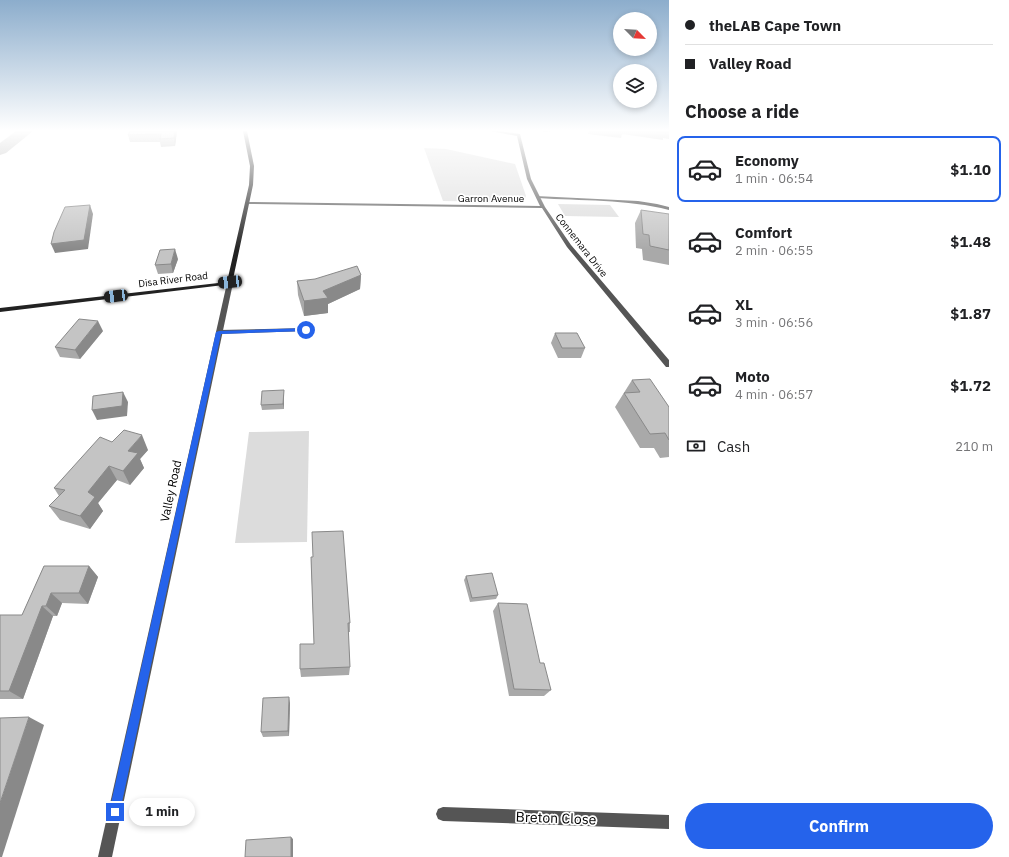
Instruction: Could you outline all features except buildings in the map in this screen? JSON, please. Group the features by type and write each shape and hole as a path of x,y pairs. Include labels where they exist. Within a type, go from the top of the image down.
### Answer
{"street":[{"name":"Valley Road","path":"105,857 248,203 252,171"},
{"name":"Connemara Drive","path":"527,171 529,179 543,207 569,246 669,365"},
{"path":"538,197 638,202 657,205 669,209"},
{"name":"Garron Avenue","path":"248,203 543,207"},
{"name":"Disa River Road","path":"0,310 230,282"},
{"path":"219,332 306,330"},
{"name":"Breton Close","path":"443,814 669,822"}],"shaded area":[{"path":"432,171 517,171 526,196 525,198 516,202 443,201"},
{"path":"558,204 610,205 619,217 565,216"},
{"path":"309,431 307,542 235,543 249,432"}],"route":[{"path":"115,812 219,332 306,330"}]}
